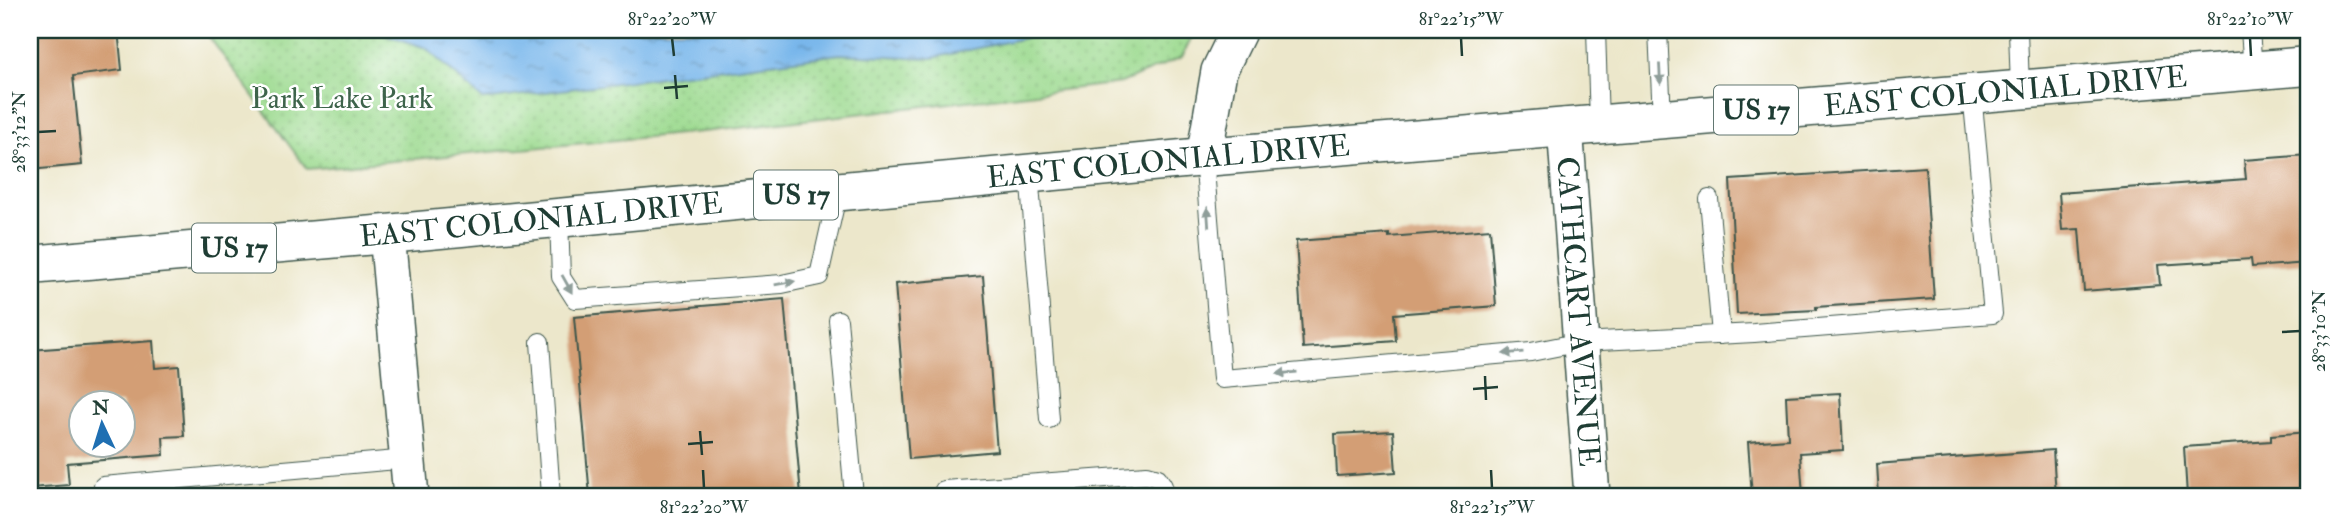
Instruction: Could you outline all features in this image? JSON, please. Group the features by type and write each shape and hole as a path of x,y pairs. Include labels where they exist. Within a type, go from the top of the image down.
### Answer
{"highway":[{"name":"EAST COLONIAL DRIVE","path":"30,265 1204,157 2308,66"}],"street":[{"path":"1204,157 1219,71 1238,30"},
{"name":"CATHCART AVENUE","path":"1582,124 1581,342 1591,496"},
{"path":"387,234 411,496"}],"lane":[{"path":"1582,124 1597,30"},
{"path":"1658,30 1662,118"},
{"path":"2018,30 2020,89"},
{"path":"2250,30 2253,70"},
{"path":"1204,157 1222,379 1531,352 1581,342 1721,335 1993,314 1972,93"},
{"path":"1029,173 1049,419"},
{"path":"559,218 561,277 575,299 782,285 819,275 838,191"},
{"path":"1709,199 1721,335"},
{"path":"838,320 854,496"},
{"path":"540,342 551,496"},
{"path":"104,496 103,486 408,459"},
{"path":"944,490 1058,489 1147,475 1158,478 1163,486 1163,496"}],"green space":[{"name":"Park Lake Park","path":"204,30 373,30 426,48 483,100 840,54 932,58 1061,30 1195,30 1182,57 1121,83 712,131 307,169"}],"water":[{"path":"373,30 1061,30 932,58 840,54 483,100 426,48"}],"building":[{"path":"30,30 118,30 122,70 73,76 82,165 30,170"},
{"path":"2308,155 2308,263 2252,267 2251,259 2158,265 2160,285 2084,291 2079,229 2062,230 2059,193 2246,179 2244,160"},
{"path":"1925,167 1934,299 1737,314 1730,180"},
{"path":"1490,229 1496,306 1394,314 1396,341 1303,348 1296,241"},
{"path":"983,276 997,451 909,459 895,284"},
{"path":"784,299 801,496 590,496 574,317"},
{"path":"153,341 155,368 179,366 184,436 163,437 164,455 136,457 136,390 66,390 66,460 103,460 67,463 69,485 30,488 30,350"},
{"path":"1840,393 1843,450 1800,453 1803,496 1752,496 1748,442 1788,439 1786,396"},
{"path":"1393,431 1396,472 1337,476 1335,434"},
{"path":"2308,432 2308,496 2187,496 2184,447 2271,441 2271,435"},
{"path":"2053,450 2056,496 1879,496 1877,464"}]}
